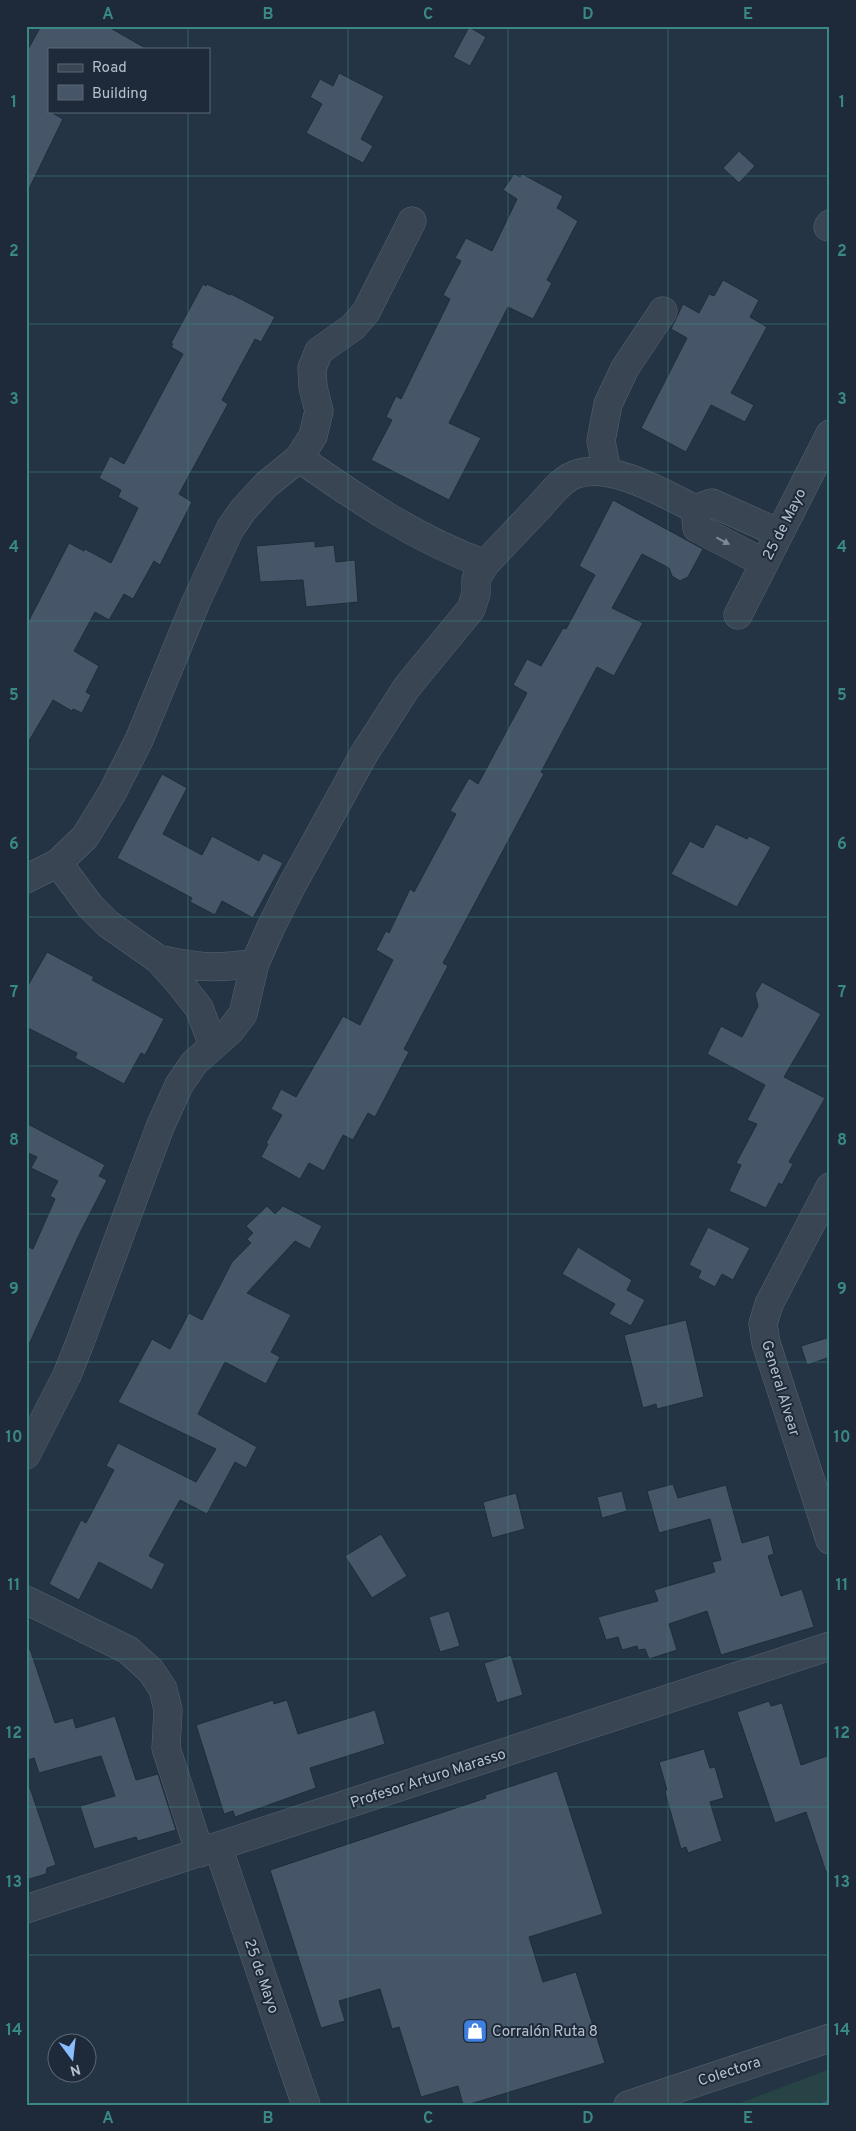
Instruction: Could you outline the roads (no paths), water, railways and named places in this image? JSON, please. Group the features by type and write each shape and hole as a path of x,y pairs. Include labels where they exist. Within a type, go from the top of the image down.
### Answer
{"street":[{"path":"26,879 58,863 85,837 112,793 139,740 196,602 230,529 243,510 260,491 299,458 313,436 319,411 313,387 312,368 319,351 353,326 366,312 412,221"},
{"path":"607,472 601,440 608,404 624,368 663,311"},
{"name":"25 de Mayo","path":"738,615 830,434"},
{"path":"299,458 375,510 450,551 485,564"},
{"path":"26,1455 79,1345 179,1085 194,1063 230,1031 243,1014 256,963 291,887 364,754 407,687 471,609 476,594 476,579 485,564 558,487 572,475 590,472 607,472 641,484 695,510 712,503 779,532"},
{"path":"695,510 697,528 764,563"},
{"path":"58,863 90,906 108,924 158,959 199,1008 213,1045"},
{"path":"158,959 192,967 223,968 256,963"},
{"name":"General Alvear","path":"830,1188 768,1304 763,1324 766,1343 830,1540"},
{"name":"25 de Mayo","path":"26,1600 128,1650 151,1671 163,1689 168,1710 166,1748 187,1817 209,1850 306,2105"},
{"name":"Profesor Arturo Marasso","path":"26,1909 830,1646"},
{"name":"Colectora","path":"628,2105 830,2038"}],"waterway":[{"path":"826,2105 830,2104"}],"place":[{"name":"Corralón Ruta 8","path":"475,2031"}]}
